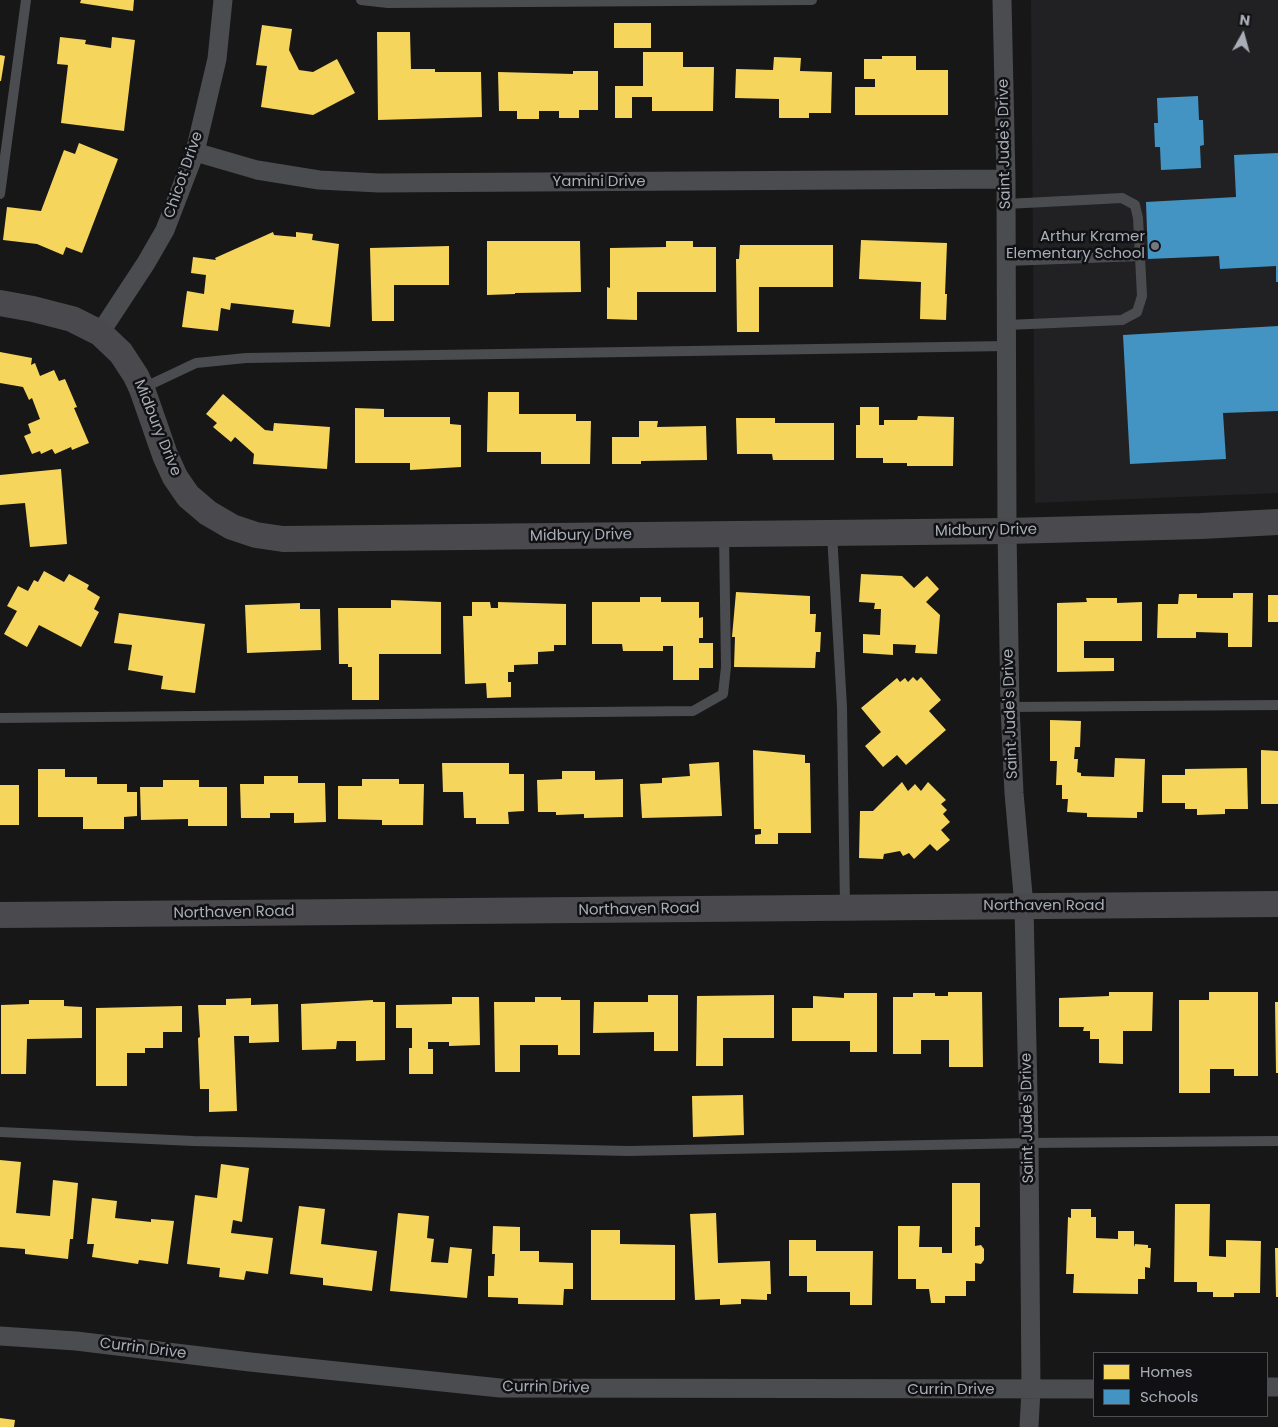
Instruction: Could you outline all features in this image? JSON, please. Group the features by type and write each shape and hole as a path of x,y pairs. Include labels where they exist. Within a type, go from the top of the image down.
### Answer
{"street":[{"name":"Chicot Drive","path":"100,333 146,263 165,230 195,152 217,59 223,0"},
{"name":"Saint Jude's Drive","path":"1002,0 1007,261 1007,531 1010,707 1014,793 1024,906 1029,1144 1031,1390 1029,1427"},
{"name":"Yamini Drive","path":"195,152 257,170 319,180 379,183 1006,178"},
{"name":"Midbury Drive","path":"0,303 33,309 72,320 100,333 121,353 136,376 165,455 175,477 188,496 208,513 232,527 256,535 283,539 1007,531 1278,522"},
{"name":"Northaven Road","path":"0,915 1278,904"},
{"name":"Currin Drive","path":"0,1336 76,1341 250,1362 500,1388 1093,1389"}],"lane":[{"path":"0,194 26,0"},
{"path":"361,0 388,3 812,0"},
{"path":"1006,204 1122,198 1135,205 1138,218 1142,296 1137,312 1122,320 1007,325"},
{"path":"1007,261 1140,256"},
{"path":"142,389 196,363 246,358 1007,346"},
{"path":"832,533 842,707 845,908"},
{"path":"0,718 693,711 723,694 726,667 724,534"},
{"path":"1010,707 1278,705"},
{"path":"0,1132 193,1142 628,1151 1278,1141"}],"shaded area":[{"name":"Arthur Kramer Elementary School","path":"1031,0 1278,0 1278,493 1035,503"}],"building: Homes":[{"path":"81,0 134,0 133,11 80,3"},
{"path":"614,23 651,23 651,48 614,48"},
{"path":"262,25 292,29 289,50 299,70 313,72 337,59 355,93 313,115 261,107 267,66 256,65"},
{"path":"377,32 410,32 411,69 435,69 435,72 481,72 482,117 378,120"},
{"path":"60,37 86,40 85,44 111,48 112,37 135,40 124,131 61,123 68,65 57,64"},
{"path":"643,52 683,52 683,67 714,67 713,111 652,111 652,97 632,97 632,118 615,118 615,86 643,86"},
{"path":"0,55 5,56 1,81 0,81"},
{"path":"882,56 916,56 916,70 948,70 948,115 855,115 855,87 875,87 875,79 864,79 864,59 882,59"},
{"path":"774,57 801,58 800,71 832,72 831,113 809,113 809,118 779,118 779,99 735,98 736,69 773,70"},
{"path":"573,71 598,71 598,110 579,110 579,118 559,118 559,111 539,111 539,119 517,119 517,111 499,111 498,72 573,74"},
{"path":"79,143 118,159 82,253 66,247 63,255 37,244 3,240 7,207 41,211 64,150 75,154"},
{"path":"273,232 274,235 296,237 296,232 313,234 312,240 339,244 330,327 292,323 294,310 231,303 230,310 221,308 218,331 182,327 187,291 204,294 206,275 191,273 193,257 216,260 215,258"},
{"path":"861,240 947,243 946,320 920,319 921,282 859,279"},
{"path":"487,241 580,241 581,292 487,295"},
{"path":"666,241 693,241 693,247 716,247 716,292 637,292 637,320 607,319 607,287 610,288 610,248 666,247"},
{"path":"740,245 833,245 833,287 759,287 759,332 737,332 736,259 739,259"},
{"path":"449,246 449,285 394,285 394,321 372,321 370,248"},
{"path":"0,352 32,358 31,365 35,363 40,376 54,370 59,381 65,379 77,407 74,408 89,443 72,450 71,447 55,454 52,449 41,454 40,451 32,454 24,436 31,433 28,424 40,419 32,398 29,400 23,387 0,383"},
{"path":"488,392 519,392 519,414 576,414 576,421 591,421 590,464 541,464 541,452 487,452"},
{"path":"223,394 265,430 273,431 274,423 330,427 327,469 253,464 254,454 235,437 231,442 213,427 217,423 206,414"},
{"path":"860,407 879,407 879,425 884,425 884,420 917,420 918,416 954,417 953,466 907,466 907,463 883,463 883,458 856,458 856,425 860,425"},
{"path":"355,408 384,409 384,417 450,417 450,424 461,425 461,467 410,470 410,463 355,463"},
{"path":"736,418 775,418 775,423 834,423 834,460 773,460 772,454 737,454"},
{"path":"639,421 658,421 657,427 706,426 707,460 641,461 641,464 612,464 612,437 639,437"},
{"path":"61,469 67,544 30,547 25,503 0,505 0,475"},
{"path":"44,571 64,582 69,574 89,585 87,589 100,597 94,609 99,612 81,647 39,625 27,647 4,634 17,611 7,606 18,586 28,591 34,580 38,582"},
{"path":"861,574 902,576 914,588 927,576 939,589 926,602 940,615 937,654 915,653 916,645 893,644 893,655 863,653 863,634 880,635 881,609 874,609 875,603 859,602"},
{"path":"736,592 810,596 810,614 816,614 815,632 821,632 820,652 816,652 815,668 734,667 735,637 732,637"},
{"path":"1233,593 1253,593 1252,647 1228,647 1228,633 1196,632 1196,638 1157,638 1158,604 1178,604 1179,594 1197,594 1197,598 1233,598"},
{"path":"1268,595 1278,595 1278,622 1268,622"},
{"path":"640,597 661,597 661,602 699,602 699,618 703,617 703,638 699,638 699,643 713,643 713,668 699,668 699,680 673,680 673,646 663,646 663,651 623,651 622,644 592,644 592,602 640,602"},
{"path":"1086,598 1117,598 1117,603 1142,602 1142,641 1084,641 1084,658 1114,658 1114,671 1057,672 1057,603 1087,602"},
{"path":"391,600 441,602 441,654 379,654 379,700 352,700 352,667 348,667 348,664 339,664 338,608 391,608"},
{"path":"472,602 490,602 491,608 498,608 498,602 566,604 566,645 554,645 554,651 538,652 538,664 514,665 514,672 508,672 508,682 511,682 511,697 487,698 486,683 465,684 463,616 472,616"},
{"path":"300,603 300,609 320,609 321,650 247,653 245,605"},
{"path":"119,613 205,624 195,693 161,689 163,676 128,670 132,645 114,643"},
{"path":"913,677 917,681 921,677 941,700 929,711 946,730 906,765 897,755 883,767 865,746 881,732 861,708 897,678 900,682 905,678 908,682"},
{"path":"1050,720 1081,721 1080,747 1075,747 1074,759 1078,759 1077,772 1081,773 1081,776 1114,777 1115,758 1145,759 1143,812 1137,812 1137,818 1087,817 1087,813 1067,812 1068,799 1062,799 1062,785 1056,785 1057,761 1050,761"},
{"path":"753,750 805,755 805,763 810,763 811,833 778,833 778,844 755,844 755,835 761,834 761,829 754,829"},
{"path":"1261,750 1278,751 1278,804 1261,804"},
{"path":"719,762 722,816 642,818 640,784 662,783 662,778 690,776 689,764"},
{"path":"442,763 509,763 509,774 524,774 524,811 508,812 509,824 476,824 476,818 464,818 463,792 443,792"},
{"path":"1247,768 1248,809 1225,809 1225,814 1197,815 1197,809 1185,809 1185,803 1162,803 1162,775 1185,775 1185,769"},
{"path":"38,769 65,769 65,777 97,777 97,784 127,784 127,792 137,792 137,816 124,817 124,829 83,829 83,817 38,817"},
{"path":"562,771 595,771 595,780 623,779 623,817 584,818 584,814 556,815 556,812 538,812 537,780 562,779"},
{"path":"264,776 298,776 298,783 325,783 326,822 294,823 294,813 270,813 270,818 241,818 240,784 264,784"},
{"path":"362,779 399,779 399,784 424,784 423,825 382,825 382,820 338,819 338,786 362,786"},
{"path":"163,780 199,780 199,787 227,787 227,826 188,826 188,819 141,820 140,787 163,787"},
{"path":"902,782 908,791 915,784 921,791 928,782 946,800 941,804 947,810 943,814 950,822 941,830 950,840 937,851 930,844 914,859 909,853 903,856 900,851 884,854 883,859 859,858 860,811 873,811"},
{"path":"0,785 19,785 19,825 0,825"},
{"path":"948,992 982,992 983,1067 949,1067 949,1040 921,1040 921,1054 893,1054 893,997 913,997 913,993 935,993 935,996 948,996"},
{"path":"1109,992 1153,992 1152,1031 1123,1031 1123,1064 1099,1063 1099,1039 1090,1039 1090,1031 1083,1031 1084,1027 1059,1027 1059,998 1109,996"},
{"path":"1209,992 1258,992 1258,1076 1234,1076 1234,1069 1210,1069 1210,1093 1179,1093 1179,1000 1209,1000"},
{"path":"844,993 877,993 877,1052 850,1052 850,1041 792,1041 792,1008 813,1008 813,996 844,998"},
{"path":"648,995 678,995 678,1051 654,1051 654,1032 593,1033 594,1002 648,1002"},
{"path":"774,995 774,1038 723,1038 723,1066 696,1066 697,996"},
{"path":"452,997 479,997 480,1045 449,1046 449,1042 428,1042 428,1049 433,1049 433,1074 409,1074 409,1048 412,1048 412,1028 396,1028 396,1005 452,1004"},
{"path":"535,997 561,997 561,1000 580,1000 580,1055 558,1055 558,1045 520,1045 520,1072 495,1072 494,1002 535,1002"},
{"path":"251,998 251,1005 278,1004 279,1042 249,1043 249,1036 234,1036 237,1111 209,1112 209,1089 200,1089 198,1005 226,1005 226,999"},
{"path":"29,1000 64,1000 64,1006 82,1007 82,1038 27,1039 26,1074 1,1074 1,1005 29,1004"},
{"path":"373,1000 373,1002 385,1002 385,1060 356,1061 356,1041 337,1041 336,1049 302,1050 301,1004"},
{"path":"1275,1002 1278,1002 1278,1073 1276,1073"},
{"path":"182,1006 182,1032 163,1032 163,1048 145,1048 145,1053 127,1053 127,1086 96,1086 96,1008"},
{"path":"743,1095 744,1135 693,1137 692,1096"},
{"path":"0,1160 21,1162 16,1213 50,1216 53,1180 78,1183 73,1239 70,1239 68,1259 25,1254 25,1249 0,1247"},
{"path":"221,1164 249,1168 242,1222 233,1220 231,1233 273,1238 268,1274 246,1271 244,1280 219,1277 220,1268 187,1264 195,1195 217,1198"},
{"path":"952,1183 980,1183 980,1227 975,1227 975,1246 981,1245 984,1249 984,1260 981,1264 975,1263 975,1281 966,1281 966,1296 945,1296 945,1303 931,1303 929,1289 916,1289 916,1279 898,1279 898,1226 920,1226 919,1247 942,1247 942,1253 952,1253"},
{"path":"92,1198 117,1201 115,1218 151,1222 151,1219 174,1221 168,1264 139,1260 138,1264 92,1257 94,1244 87,1244"},
{"path":"1175,1204 1210,1204 1209,1256 1226,1257 1226,1240 1261,1241 1260,1293 1234,1293 1234,1297 1213,1297 1213,1292 1197,1292 1197,1282 1174,1282"},
{"path":"299,1206 325,1209 321,1244 377,1251 372,1291 323,1285 323,1278 290,1274"},
{"path":"1071,1209 1091,1209 1091,1217 1096,1217 1096,1238 1118,1239 1118,1231 1134,1231 1134,1247 1135,1244 1148,1245 1148,1248 1151,1248 1150,1268 1145,1267 1145,1279 1138,1279 1138,1294 1073,1293 1074,1274 1066,1274 1068,1217 1071,1218"},
{"path":"398,1213 429,1216 427,1238 434,1239 431,1262 448,1263 450,1247 472,1249 467,1298 390,1291"},
{"path":"716,1213 718,1263 770,1261 771,1294 767,1294 767,1300 741,1299 741,1304 720,1305 720,1299 695,1300 690,1214"},
{"path":"493,1226 520,1227 520,1251 539,1251 539,1262 573,1263 573,1289 564,1289 563,1305 518,1304 518,1298 488,1297 488,1276 494,1276 495,1254 492,1254"},
{"path":"591,1230 620,1230 620,1244 675,1245 675,1300 591,1300"},
{"path":"789,1240 816,1240 816,1251 873,1251 872,1305 850,1305 850,1292 807,1292 807,1276 789,1276"},
{"path":"1275,1248 1278,1248 1278,1297 1276,1297"},
{"path":"0,1418 15,1420 14,1427 0,1427"}],"building: Schools":[{"path":"1198,96 1199,120 1203,120 1204,145 1200,146 1201,168 1161,170 1160,147 1155,147 1154,123 1158,123 1157,98"},
{"path":"1278,153 1278,282 1276,282 1276,266 1220,269 1219,256 1148,259 1146,202 1236,197 1234,155"},
{"path":"1278,326 1278,411 1223,413 1226,459 1130,464 1123,335"}],"place":[{"name":"Arthur Kramer Elementary School","path":"1155,246"}]}
